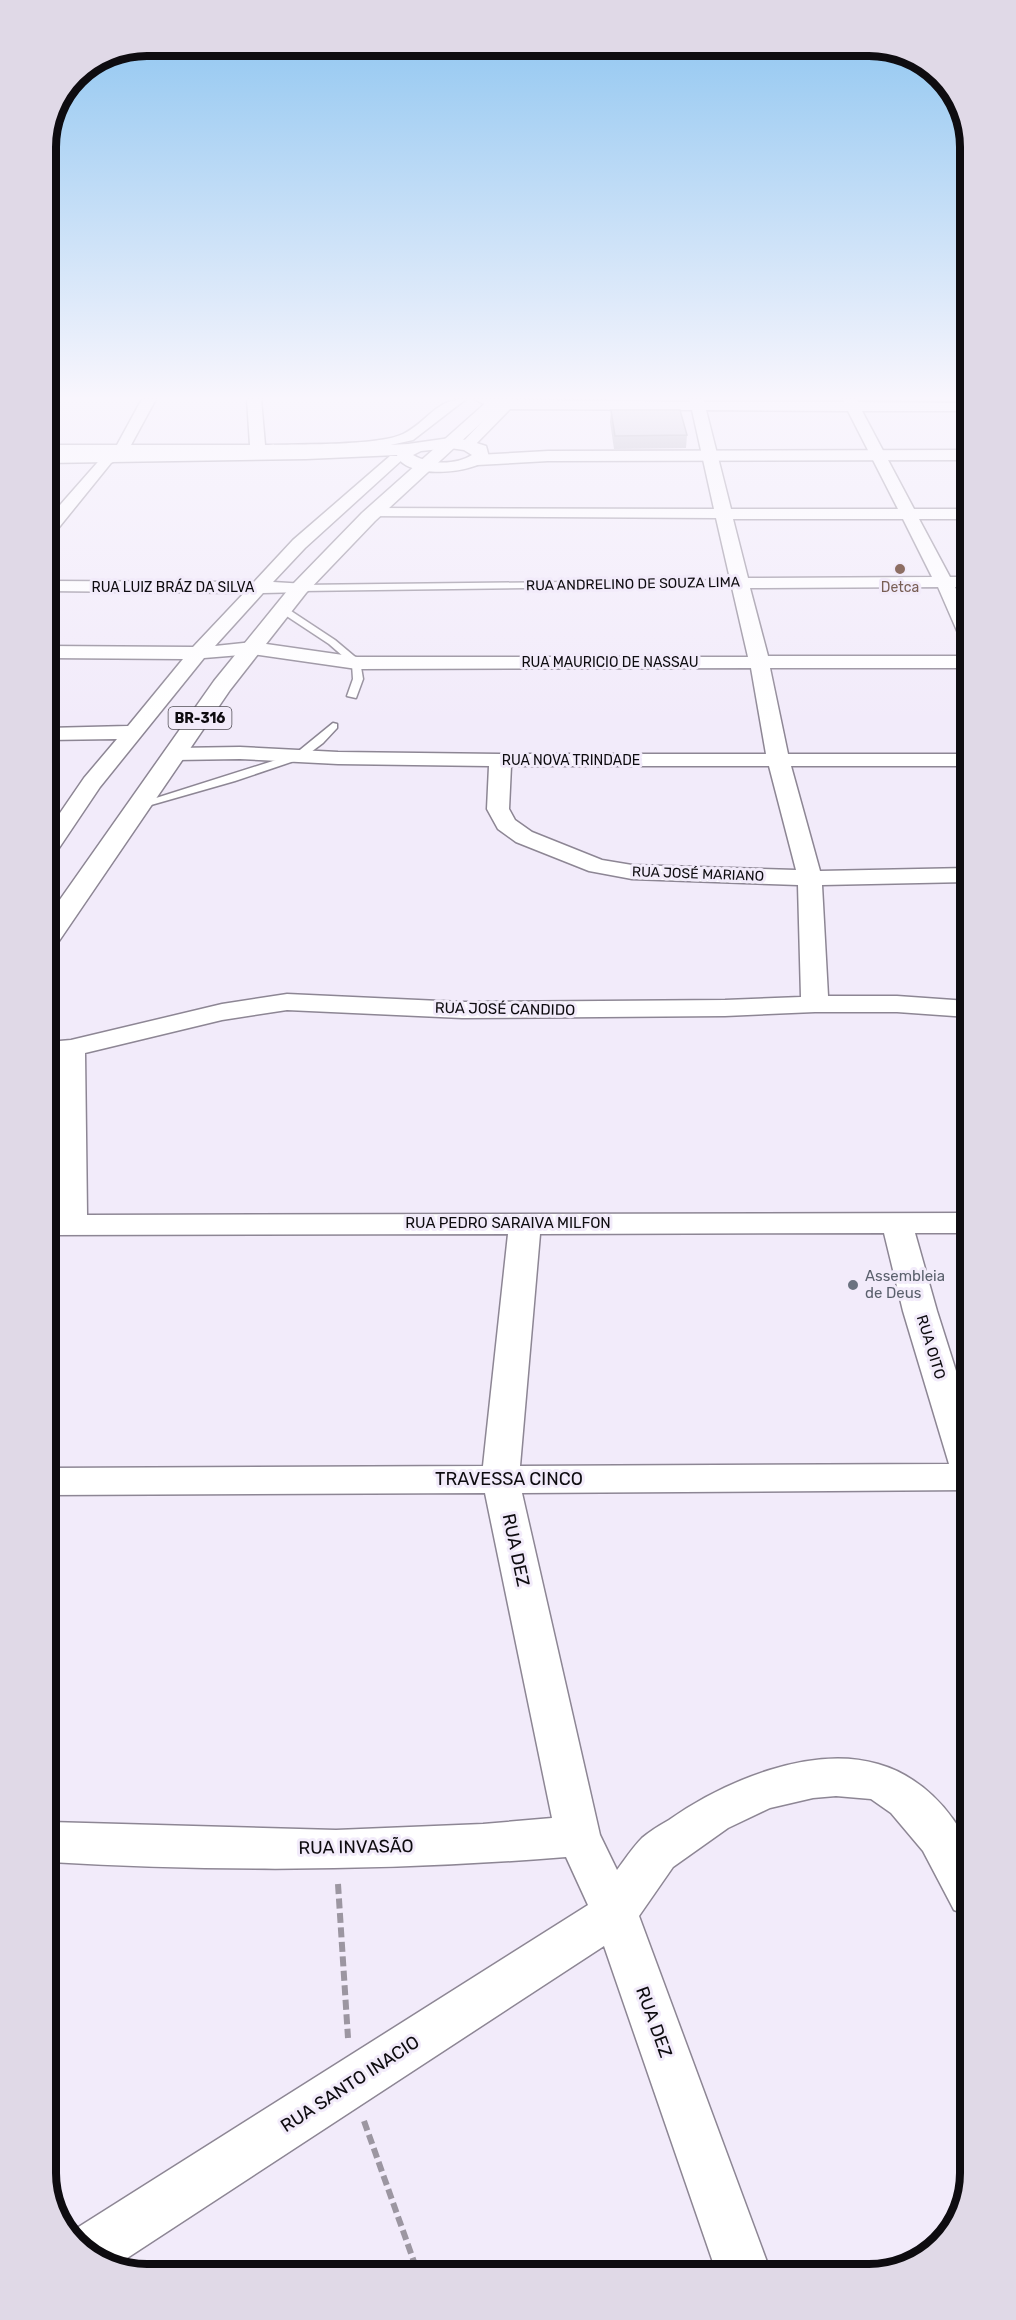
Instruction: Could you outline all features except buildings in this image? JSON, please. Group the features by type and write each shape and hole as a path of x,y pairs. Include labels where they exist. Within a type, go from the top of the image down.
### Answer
{"main road":[{"name":"BR-316","path":"56,925 222,686 282,609 375,507"}],"street":[{"path":"56,835 78,801 198,653 299,544 344,507"},
{"path":"723,507 759,662 778,759 810,878 815,1004"},
{"path":"905,507 960,617"},
{"path":"371,513 960,513"},
{"name":"RUA ANDRELINO DE SOUZA LIMA","path":"739,583 960,582"},
{"name":"RUA LUIZ BRÁZ DA SILVA","path":"56,586 300,588"},
{"name":"RUA MAURICIO DE NASSAU","path":"56,652 198,653 253,648 357,663 960,662"},
{"path":"56,734 132,732"},
{"name":"RUA NOVA TRINDADE","path":"176,754 240,753 500,760 960,760"},
{"name":"RUA JOSÉ MARIANO","path":"500,760 498,809 506,824 524,837 564,855 597,866 632,872 810,878 960,874"},
{"name":"RUA JOSÉ CANDIDO","path":"59,1049 222,1012 287,1002 462,1010 725,1008 815,1004 897,1004 960,1008"},
{"path":"59,1049 59,1225"},
{"name":"RUA DEZ","path":"525,1223 501,1479 578,1836"},
{"name":"RUA OITO","path":"897,1223 920,1311 960,1440"},
{"name":"RUA PEDRO SARAIVA MILFON","path":"59,1225 960,1223"},
{"name":"TRAVESSA CINCO","path":"56,1482 960,1477"},
{"path":"578,1836 615,1913 658,1852 695,1825 735,1802 786,1785 826,1776 861,1778 891,1788 915,1807 946,1847 960,1875"},
{"name":"RUA INVASÃO","path":"56,1842 336,1850 483,1844 578,1836"},
{"name":"RUA DEZ","path":"615,1913 740,2264"},
{"name":"RUA SANTO INACIO","path":"94,2248 615,1913"}],"lane":[{"name":"RUA ANDRELINO DE SOUZA LIMA","path":"300,588 739,583"},
{"path":"282,609 332,642 357,663 358,679 352,696"},
{"path":"140,805 231,779 299,756 319,741 333,726"}],"place":[{"name":"Detca","path":"900,569"},
{"name":"Assembleia de Deus","path":"853,1285"}]}
